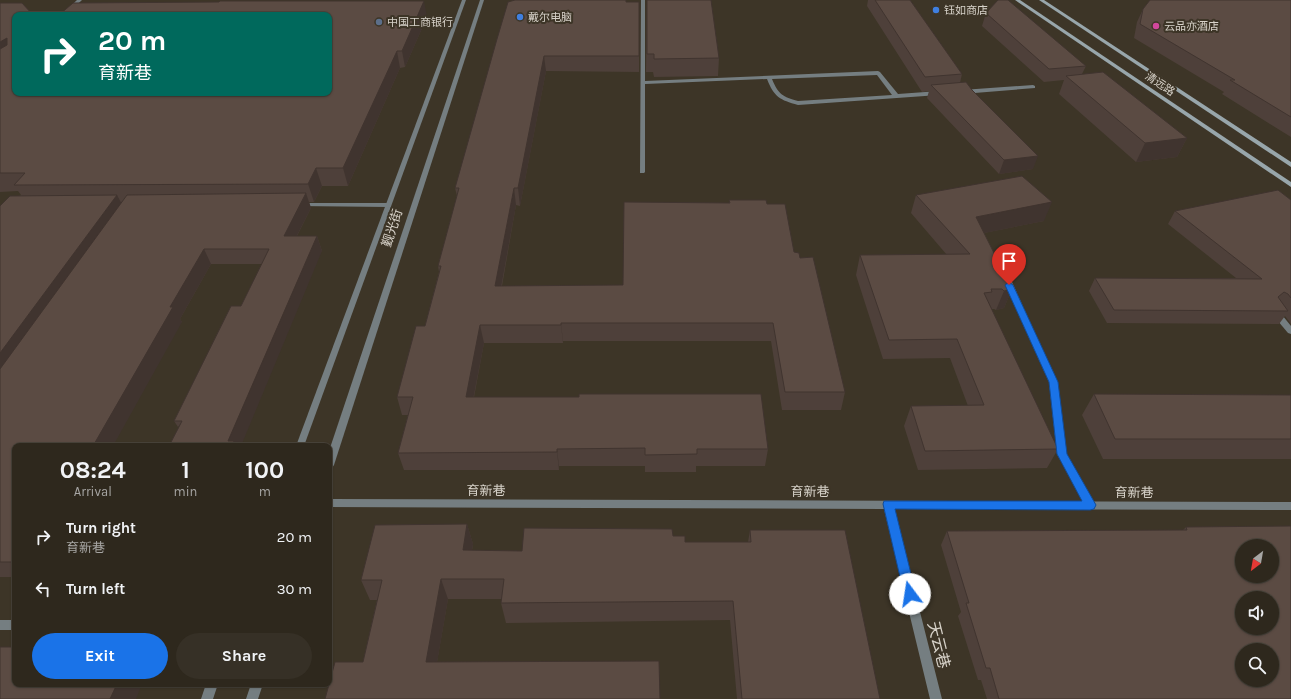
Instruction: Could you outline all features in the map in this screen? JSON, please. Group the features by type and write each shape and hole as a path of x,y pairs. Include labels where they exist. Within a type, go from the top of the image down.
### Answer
{"main road":[{"name":"清远路","path":"1017,0 1291,185"},
{"name":"清远路","path":"1041,0 1291,165"}],"street":[{"path":"66,12 80,0"},
{"name":"觐光街","path":"301,443 464,0"},
{"name":"觐光街","path":"332,457 482,0"},
{"path":"642,172 643,0"},
{"path":"642,83 878,73 896,96"},
{"path":"769,77 774,93 786,100 798,103 950,92"},
{"path":"957,92 1033,86"},
{"path":"288,205 388,205"},
{"path":"1003,271 1054,382 1062,454 1090,505"},
{"path":"1274,310 1291,331"},
{"name":"育新巷","path":"332,503 1291,506"},
{"name":"天云巷","path":"888,504 936,699"},
{"path":"0,625 12,625"},
{"path":"207,699 211,687"},
{"path":"252,699 256,687"}],"building":[{"path":"515,0 626,0 626,2 639,2 639,56 544,56 518,188 514,188 495,286 623,285 624,202 730,203 729,200 766,200 767,204 785,204 794,252 799,253 800,258 813,257 845,392 785,392 773,323 561,323 561,325 480,325 466,397 579,397 579,394 761,394 768,449 697,449 697,454 645,455 645,448 557,449 557,452 398,453 413,397 397,397 416,326 425,326 441,266 438,266 459,188 455,188 508,2"},
{"path":"647,0 711,0 719,58 654,59 654,54 647,54"},
{"path":"875,0 910,0 962,74 925,77"},
{"path":"998,0 1008,0 1086,66 1049,69 986,13"},
{"path":"1150,0 1291,0 1291,117 1230,80 1235,80 1140,24 1143,9"},
{"path":"424,1 402,51 397,51 343,168 316,168 308,184 14,185 25,173 0,173 0,49 7,45 7,38 0,42 0,3 22,3 30,12 12,12 12,96 332,96 332,12 62,12 73,3"},
{"path":"1103,72 1187,138 1145,143 1066,76"},
{"path":"966,82 972,90 1038,156 1004,160 931,85"},
{"path":"1022,176 1052,202 976,217 1012,289 1004,291 1002,289 991,289 992,292 984,293 1058,449 925,451 911,406 984,405 957,339 889,340 860,255 970,254 916,195"},
{"path":"1278,190 1291,200 1291,298 1284,292 1278,297 1288,311 1114,310 1095,278 1262,279 1175,211"},
{"path":"306,193 284,236 317,236 228,441 234,441 233,443 171,443 182,421 174,421 231,306 241,306 269,249 204,249 170,307 173,307 95,443 12,443 12,562 0,562 0,369 127,195"},
{"path":"117,195 0,353 0,206 10,196"},
{"path":"1094,394 1291,395 1291,439 1115,439"},
{"path":"467,524 463,550 522,551 524,528 672,529 673,536 685,536 685,542 751,542 750,530 845,530 880,699 742,699 733,601 501,603 504,579 441,579 426,662 659,661 660,699 325,699 328,687 332,687 332,673 335,662 363,662 382,580 361,580 375,525"},
{"path":"1291,526 1291,699 999,699 990,668 986,668 966,603 969,603 947,531 1187,530 1186,527"},
{"path":"0,647 12,647 12,687 116,687 110,699 0,699"}],"place":[{"name":"钰如商店","path":"936,10"},
{"name":"戴尔电脑","path":"520,17"},
{"name":"中国工商银行","path":"379,22"},
{"name":"云品亦酒店","path":"1156,26"}],"route":[{"path":"910,594 888,504 1090,505 1062,454 1054,382 1009,285"}]}
